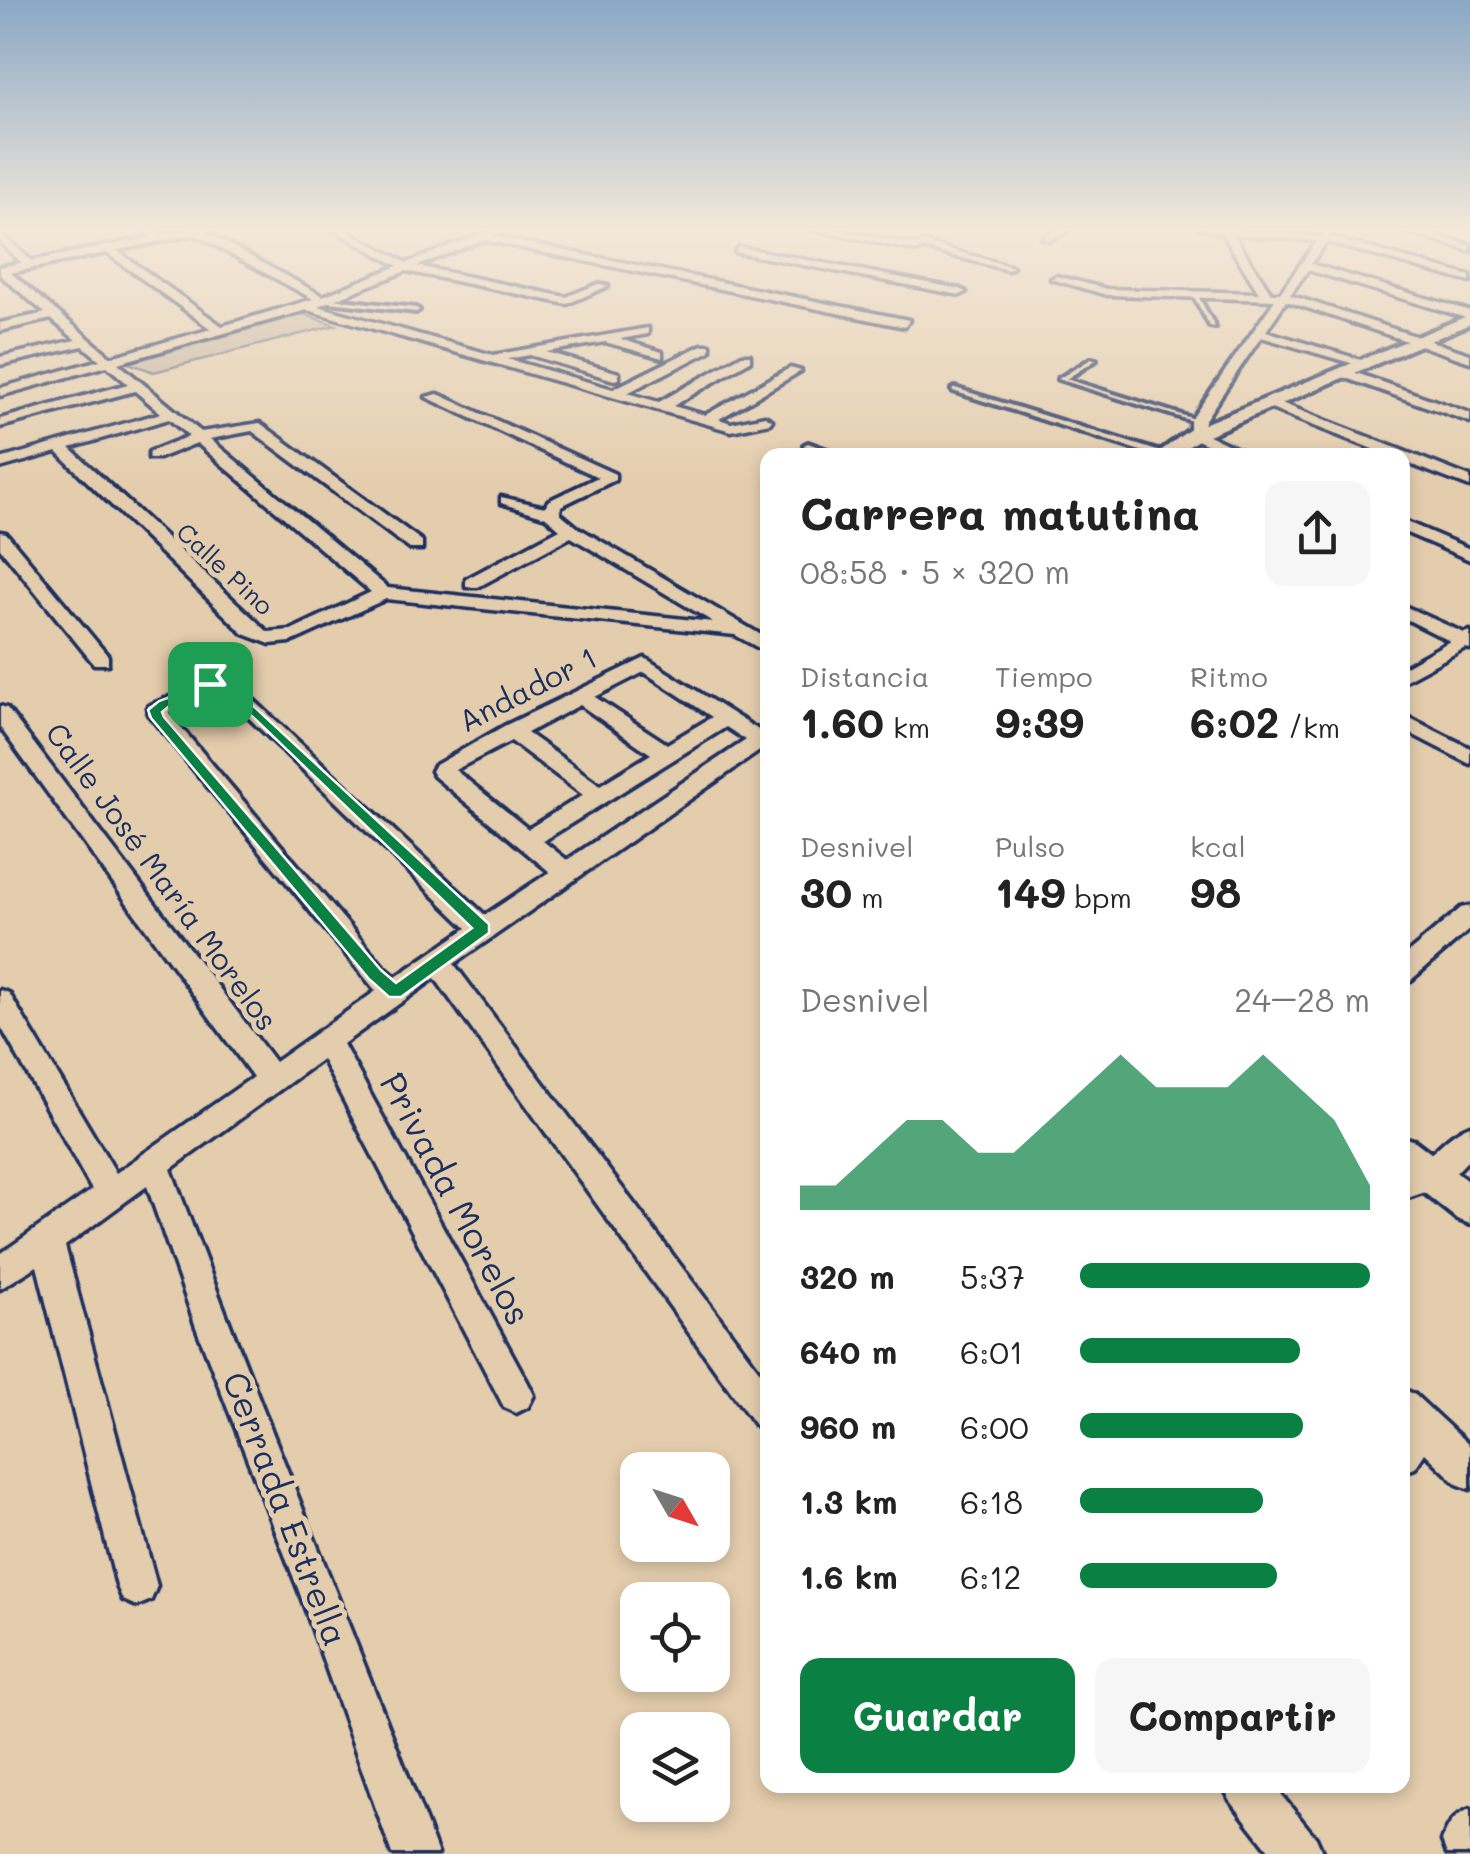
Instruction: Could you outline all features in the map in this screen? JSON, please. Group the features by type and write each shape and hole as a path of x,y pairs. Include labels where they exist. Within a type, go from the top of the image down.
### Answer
{"street":[{"path":"0,327 52,315 383,594 738,630"},
{"path":"199,315 221,332"},
{"path":"0,392 278,315"},
{"path":"336,315 731,427 765,420"},
{"path":"862,315 905,323"},
{"path":"1171,448 1196,428 1274,315"},
{"path":"1339,315 1470,358"},
{"path":"1196,428 1271,404 1470,317"},
{"path":"488,358 644,331"},
{"path":"1260,334 1363,365"},
{"path":"605,338 658,355"},
{"path":"0,362 82,342"},
{"path":"614,394 706,348"},
{"path":"530,351 614,376"},
{"path":"662,407 746,358"},
{"path":"707,420 795,370"},
{"path":"1345,373 1470,418"},
{"path":"0,423 136,386"},
{"path":"433,397 610,476 554,504 552,514"},
{"path":"1271,404 1384,448"},
{"path":"0,464 172,414"},
{"path":"154,454 199,437 255,426 416,545"},
{"path":"1196,428 1231,448"},
{"name":"Calle Pino","path":"60,446 251,630 264,638 276,640 300,632 383,594"},
{"path":"1410,458 1470,482"},
{"path":"507,500 552,514 572,530 760,642"},
{"path":"1410,529 1470,555"},
{"path":"472,583 572,530"},
{"path":"0,537 101,660"},
{"path":"1410,614 1468,640"},
{"path":"1410,672 1468,640"},
{"name":"Andador 1","path":"526,841 442,772 445,766 645,664 726,718"},
{"path":"395,992 375,974 155,710 223,682 484,929"},
{"path":"581,698 666,753"},
{"name":"Calle José María Morelos","path":"0,712 254,1060 272,1078"},
{"path":"566,872 526,841 726,718 760,735"},
{"path":"1410,724 1470,757"},
{"path":"510,731 599,796"},
{"path":"0,1273 324,1041 760,740"},
{"path":"1410,966 1470,915"},
{"path":"438,962 760,1401"},
{"path":"0,1000 111,1194"},
{"name":"Privada Morelos","path":"324,1041 339,1059 516,1396"},
{"path":"1470,1138 1417,1181 1470,1206"},
{"name":"Cerrada Estrella","path":"154,1164 212,1326 319,1591 415,1854"},
{"path":"47,1240 137,1586"},
{"path":"1410,1430 1470,1472"},
{"path":"1252,1793 1300,1854"}],"lane":[{"path":"1207,315 1214,326"},
{"path":"1093,360 1061,379 1196,428"},
{"path":"955,390 1140,448"},
{"path":"808,445 816,448"}],"shaded area":[{"path":"301,315 336,325 154,372 128,363"}],"route":[{"path":"223,682 232,690 484,929 395,992 375,974 158,718 155,710 164,704 210,684 223,682"}]}
